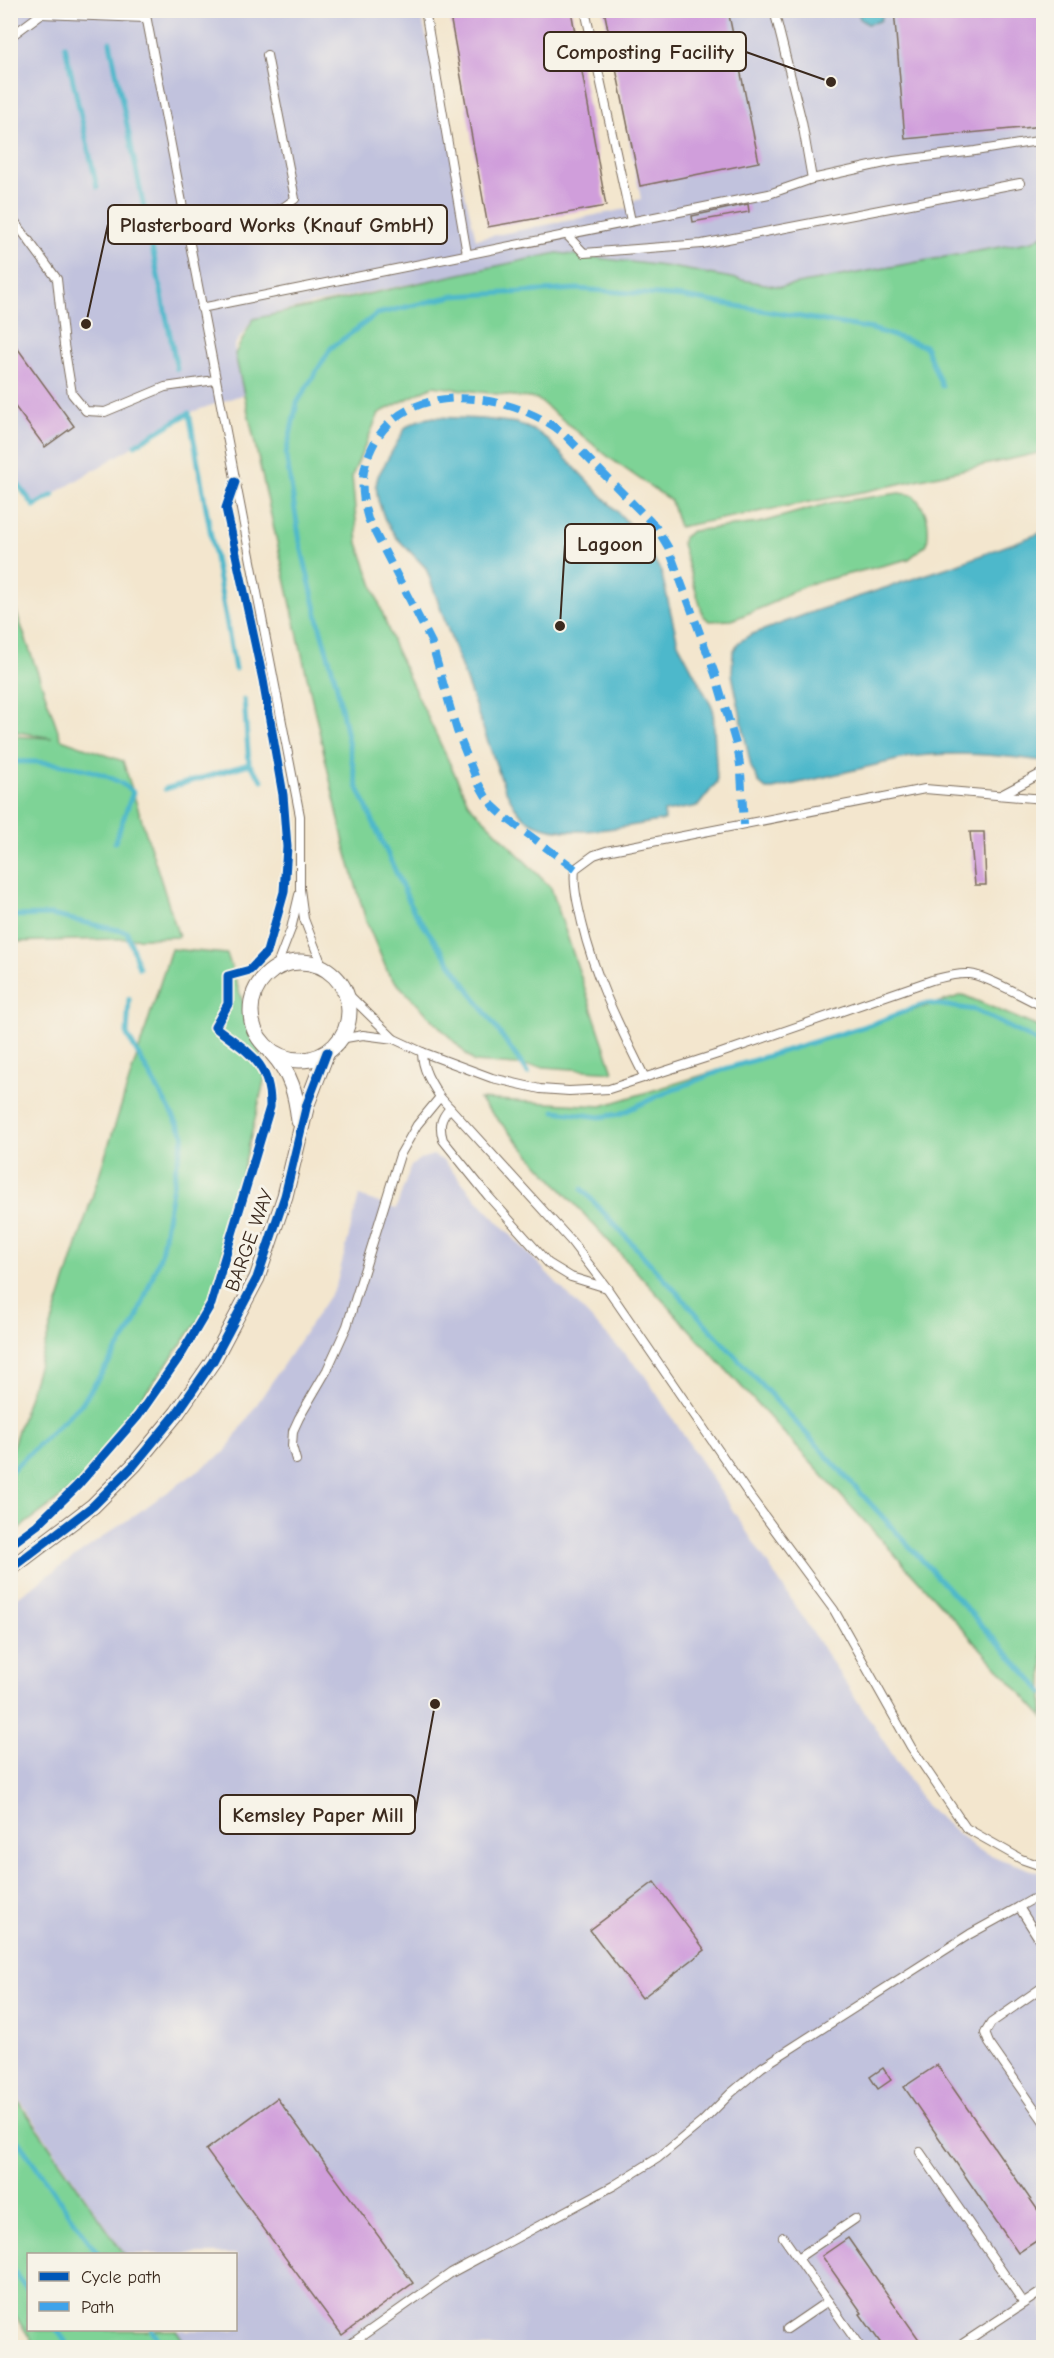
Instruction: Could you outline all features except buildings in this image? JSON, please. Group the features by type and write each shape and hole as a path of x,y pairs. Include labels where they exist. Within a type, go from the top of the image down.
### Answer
{"street":[{"path":"291,962 308,962 336,977 345,991 349,1007 347,1024 340,1039 327,1052 313,1058 298,1060 282,1057 258,1038 252,1024 250,1009 253,995 260,981 276,968 291,962"},
{"name":"BARGE WAY","path":"269,1049 284,1066 290,1077 300,1130"},
{"name":"BARGE WAY","path":"10,1569 93,1506 134,1465 177,1413 213,1361 257,1278 285,1196 312,1088 327,1052"}],"lane":[{"path":"425,10 467,254"},
{"path":"585,10 631,221"},
{"path":"774,10 802,122 812,179"},
{"path":"10,37 40,12 145,14 300,816 300,890 304,919 323,968"},
{"path":"186,228 282,209 295,199 267,55"},
{"path":"201,308 769,194 812,179 894,161 1044,140"},
{"path":"566,234 584,253 702,244 1020,183"},
{"path":"10,215 57,279 72,394 86,411 105,412 165,387 216,380"},
{"path":"1000,795 1044,772"},
{"path":"645,1078 608,1002 587,946 574,882 576,869 585,861 606,851 925,789 1044,799"},
{"path":"276,968 291,929 300,890"},
{"path":"340,1039 363,1035 394,1039 492,1078 540,1089 595,1091 645,1078 932,980 956,974 972,974 985,978 1044,1007"},
{"path":"345,991 394,1039"},
{"path":"422,1052 427,1075 440,1097 571,1241 607,1288 752,1499 834,1610 911,1747 966,1828 1021,1859 1044,1867"},
{"path":"297,1460 292,1446 293,1431 327,1370 347,1326 400,1155 417,1125 440,1097"},
{"path":"450,1108 442,1117 440,1128 448,1149 525,1239 558,1271 607,1288"},
{"path":"345,2348 451,2273 604,2192 658,2158 702,2122 762,2067 970,1934 1033,1899 1044,1903"},
{"path":"1020,1907 1044,1947"},
{"path":"1044,1986 991,2023 985,2033 989,2043 1044,2122"},
{"path":"920,2152 1024,2303"},
{"path":"798,2258 855,2219"},
{"path":"783,2236 861,2348"},
{"path":"956,2348 1044,2290"},
{"path":"787,2328 828,2301"}],"shaded area":[{"path":"10,11 420,11 476,239 631,208 630,202 641,199 604,11 1043,11 1043,235 1033,241 781,287 671,267 557,254 311,304 253,319 234,346 247,393 189,413 34,506 10,473"},
{"path":"433,1155 444,1161 481,1204 643,1373 926,1806 975,1848 1043,1874 1043,2347 188,2347 177,2331 237,2331 237,2253 124,2253 11,2087 10,1602 225,1452 336,1286 359,1196 396,1209 411,1166 420,1159"}],"green space":[{"path":"1043,235 1043,452 867,491 679,527 671,501 611,459 537,399 433,386 379,413 352,476 358,543 394,646 469,804 551,888 613,1072 474,1062 389,975 366,921 345,847 235,354 253,319 557,253 671,267 781,287 1033,241"},
{"path":"899,493 913,495 922,506 928,524 927,544 909,559 809,584 732,620 709,621 703,615 682,544 683,538 692,531 759,523 830,503"},
{"path":"11,597 61,739 123,761 179,937 11,942 11,736 52,738 11,731"},
{"path":"171,949 227,954 266,1073 211,1304 77,1486 11,1534 11,1452"},
{"path":"963,995 1043,1029 1043,1717 479,1099 602,1106"},
{"path":"10,2089 123,2253 27,2253 27,2331 177,2331 188,2347 36,2347 11,2310"}],"water":[{"path":"857,11 884,11 880,21 868,24 861,20"},
{"path":"434,417 517,423 537,432 547,439 635,530 661,571 678,643 713,709 717,782 698,806 664,812 665,820 580,831 562,831 532,823 515,807 504,787 426,568 396,537 385,520 378,500 376,485 378,476 406,427 419,420"},
{"path":"1043,532 1043,761 977,754 927,755 773,789 766,789 760,784 751,767 732,674 733,652 738,643 750,635 815,611 955,565"}],"waterway":[{"path":"110,42 177,369"},
{"path":"65,46 97,187"},
{"path":"528,1073 413,910 357,786 336,682 321,631 300,542 286,454 297,403 331,348 377,314 453,296 578,289 684,297 872,329 925,346 942,386"},
{"path":"135,445 189,413 235,669"},
{"path":"10,473 34,506 53,495"},
{"path":"165,789 249,764 244,699"},
{"path":"10,762 41,762 92,771 121,783 133,792 115,842"},
{"path":"249,764 262,780"},
{"path":"10,916 51,915 127,932 139,968"},
{"path":"10,1472 82,1403 135,1323 161,1254 184,1135 127,1035 129,999"},
{"path":"555,1111 600,1117 620,1114 725,1069 872,1024 927,1003 975,1010 1044,1045"},
{"path":"582,1189 1044,1693"},
{"path":"10,2130 97,2253"},
{"path":"10,2266 27,2289"},
{"path":"58,2331 70,2348"},
{"path":"153,2331 164,2348"}],"marked path":[{"path":"575,869 506,818 485,795 457,731 431,641 368,519 363,485 364,469 370,452 385,428 406,411 431,402 458,398 487,401 515,408 541,419 563,433 656,527 668,547 715,674 738,751 744,825"}],"cycle path":[{"path":"10,1545 37,1525 77,1486 138,1416 182,1353 211,1304 270,1107 266,1079 255,1059 215,1027 228,1004 228,976 250,970 267,952 284,892 287,847 283,795 263,680 226,508 235,482"},
{"path":"10,1569 93,1506 134,1465 177,1413 213,1361 257,1278 285,1196 307,1104 327,1052"}],"place":[{"name":"Composting Facility","path":"831,82"},
{"name":"Plasterboard Works (Knauf GmbH)","path":"86,324"},
{"name":"Lagoon","path":"560,626"},
{"name":"Kemsley Paper Mill","path":"435,1704"}]}
